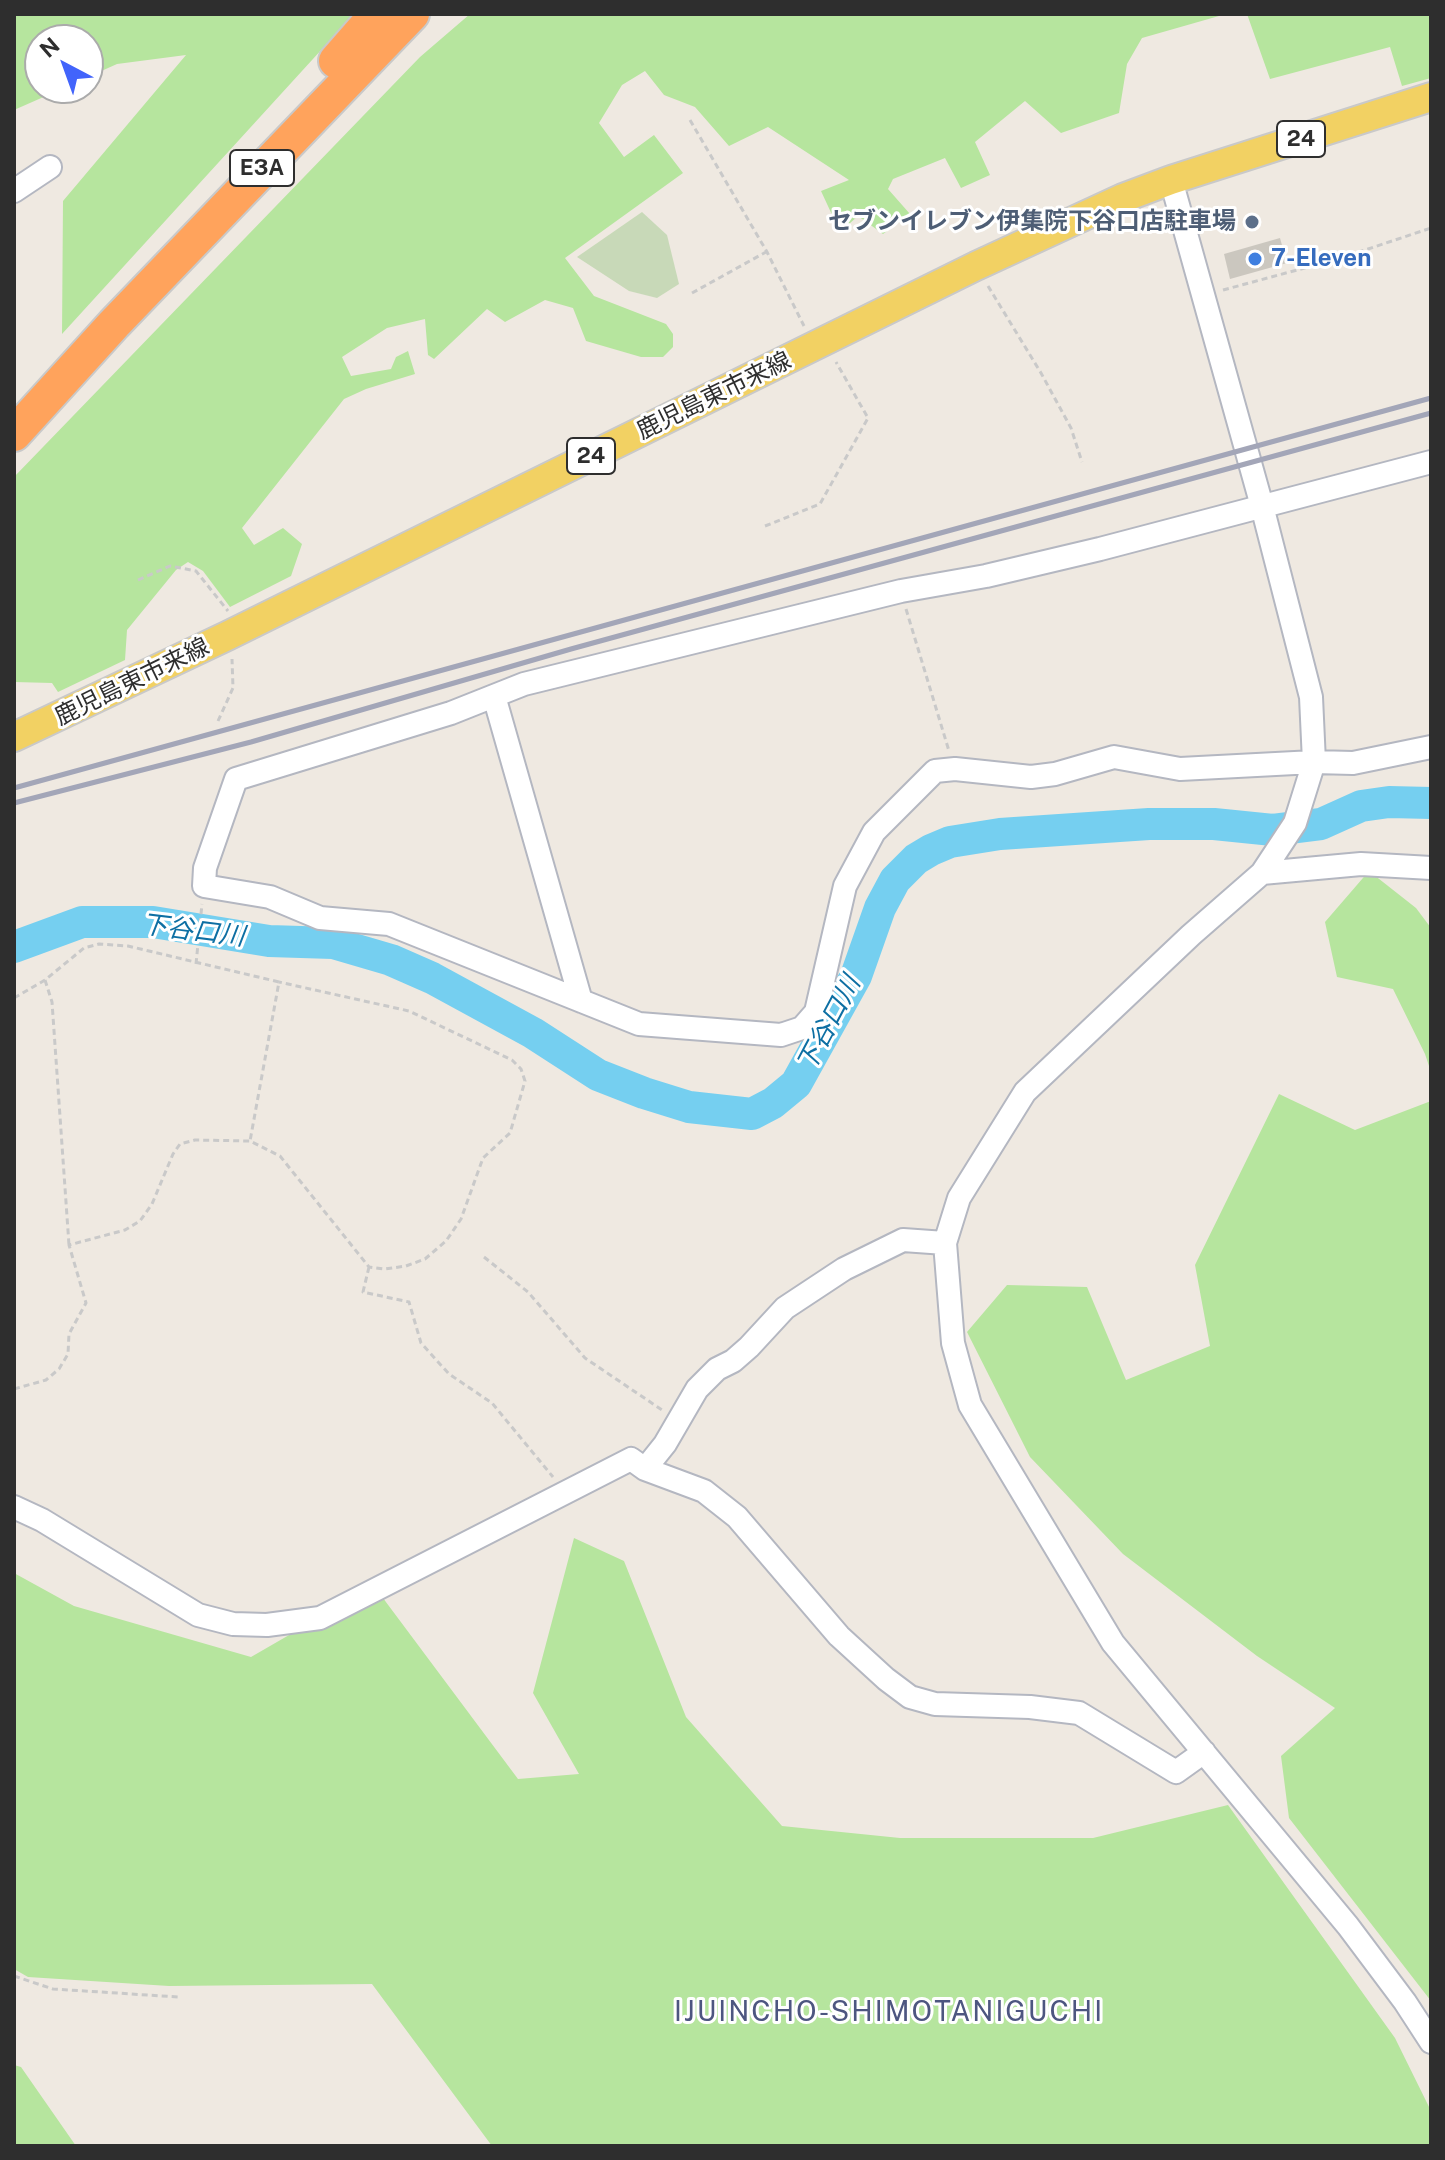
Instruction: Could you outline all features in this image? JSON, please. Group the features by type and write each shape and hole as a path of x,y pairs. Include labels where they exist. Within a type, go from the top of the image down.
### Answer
{"highway":[{"path":"114,324 377,14"},
{"name":"E3A","path":"14,434 114,324 412,14"},
{"path":"114,324 227,222 434,14"}],"main road":[{"name":"鹿児島東市来線","path":"14,737 233,633 976,266 1123,198 1431,97"}],"street":[{"path":"14,191 50,167"},
{"path":"1171,180 1262,506 1311,697 1314,762 1295,823 1262,873 1191,935 1025,1092 959,1198 945,1243 953,1343 970,1405 1113,1643 1348,1926 1431,2042"},
{"path":"1431,462 986,576 901,591 524,684 451,713 236,779 205,868 204,886 270,897 320,918 389,924 639,1024 781,1035 802,1028 816,1012 845,886 874,832 935,771 955,769 1031,777 1055,774 1114,757 1180,769 1353,763 1431,747"},
{"path":"494,696 581,1001"},
{"path":"1262,873 1361,864 1431,868"},
{"path":"645,1469 665,1444 697,1389 717,1369 733,1361 749,1347 785,1308 844,1269 903,1240 945,1243"},
{"path":"14,1507 42,1520 198,1615 233,1624 267,1625 320,1618 631,1459 645,1469 704,1491 737,1517 839,1636 910,1697 935,1704 1030,1707 1079,1713 1176,1772 1204,1752"}],"path":[{"path":"690,120 819,344 868,418 820,504 765,526"},
{"path":"1204,295 1338,259 1431,228"},
{"path":"692,293 767,252"},
{"path":"976,266 1049,387 1071,428 1082,462"},
{"path":"138,580 170,566 196,571 233,617 233,688 218,721"},
{"path":"901,591 955,769"},
{"path":"196,964 204,886"},
{"path":"14,998 45,980 84,948 99,944 128,946 409,1011 512,1060 521,1069 525,1081 510,1133 483,1158 461,1219 446,1241 425,1259 406,1266 385,1269 369,1267 280,1156 250,1141 195,1140 180,1144 152,1204 140,1221 125,1230 69,1245"},
{"path":"14,1389 46,1380 59,1369 68,1354 69,1334 86,1303 69,1245 52,1002 45,980"},
{"path":"250,1141 279,982"},
{"path":"484,1257 528,1292 585,1358 677,1421"},
{"path":"369,1267 363,1292 409,1302 421,1343 449,1374 492,1403 566,1492"},
{"path":"14,1976 53,1989 179,1997"}],"green space":[{"path":"14,14 354,14 62,334 63,201 186,55 117,64 104,70 104,24 24,24 24,104 28,104 14,110"},
{"path":"470,14 1226,14 1142,38 1127,64 1119,113 1061,133 1025,101 975,142 990,175 961,188 945,158 893,179 888,189 910,214 883,234 858,216 840,232 821,191 849,180 768,127 729,146 695,107 664,95 645,71 622,85 599,123 624,157 654,135 683,173 565,258 594,296 666,324 673,334 673,347 663,357 641,357 586,341 573,308 545,300 505,322 487,309 434,359 428,355 425,319 387,328 342,357 351,376 391,369 396,357 408,351 415,374 344,399 242,528 254,545 283,528 302,544 291,576 230,607 203,571 188,562 176,570 127,630 125,660 58,692 52,683 14,682 14,477 420,57"},
{"path":"1247,14 1431,14 1431,78 1402,86 1390,47 1270,79"},
{"path":"642,212 667,235 679,284 657,298 629,291 577,257"},
{"path":"1369,871 1416,908 1431,928 1431,1072 1393,989 1337,977 1325,922"},
{"path":"1279,1094 1355,1130 1431,1101 1431,2001 1289,1818 1281,1756 1335,1708 1257,1656 1123,1554 1030,1457 967,1332 1007,1285 1087,1287 1126,1380 1210,1346 1195,1265"},
{"path":"574,1538 624,1561 686,1717 782,1826 900,1838 1093,1838 1228,1805 1395,2038 1431,2111 1431,2146 492,2146 372,1984 169,1986 28,1977 14,1969 14,1573 74,1606 251,1657 374,1586 518,1779 579,1774 533,1693"},
{"path":"14,2065 21,2067 76,2146 14,2146"}],"building":[{"name":"7-Eleven","path":"1280,238 1287,263 1230,279 1224,254"}],"waterway":[{"name":"下谷口川","path":"14,947 82,922 153,922 269,941 333,943 391,960 432,978 533,1033 598,1075 689,1107 752,1114 773,1103 796,1084 856,976 880,908 895,880 916,859 931,850 950,842 1000,834 1149,824 1214,824 1273,830 1321,824 1361,806 1389,802 1431,803"}],"railway":[{"path":"14,788 1431,398"},
{"path":"14,803 251,742 571,649 1431,413"}],"place":[{"name":"セブンイレブン伊集院下谷口店駐車場","path":"1252,222"},
{"name":"7-Eleven","path":"1255,259"}],"district":[{"name":"IJUINCHO-SHIMOTANIGUCHI","path":"889,2012"}]}
